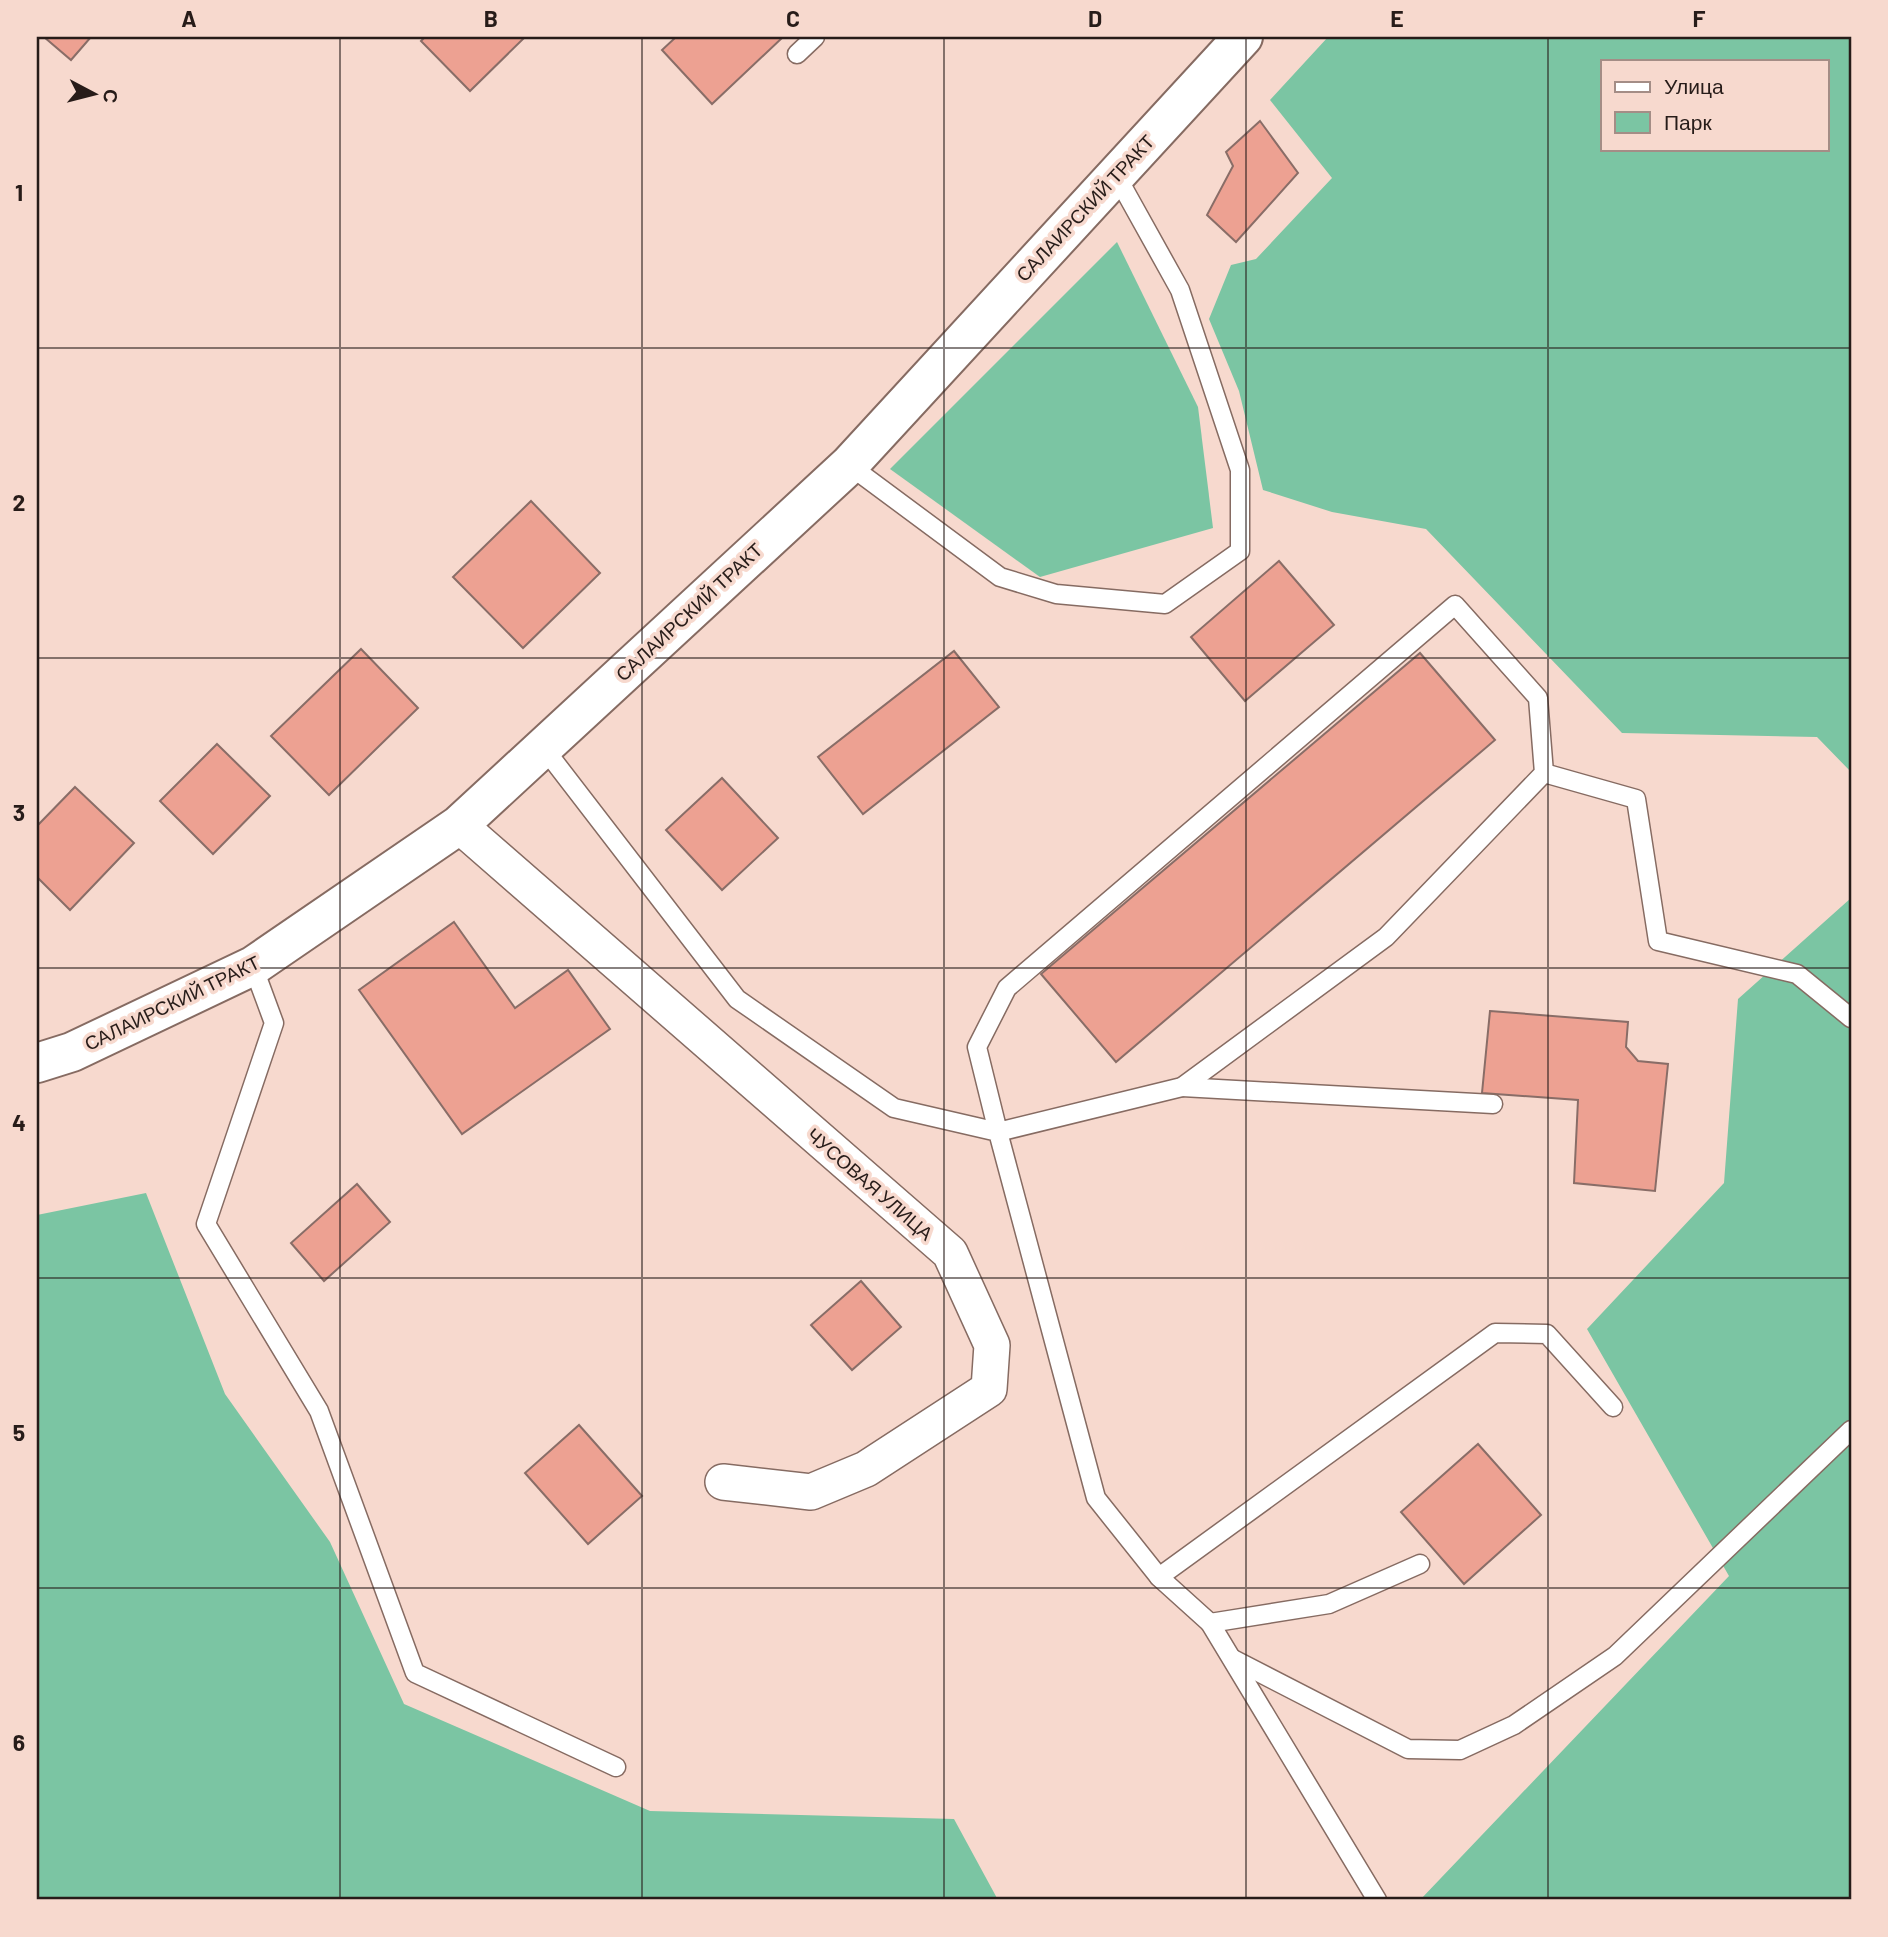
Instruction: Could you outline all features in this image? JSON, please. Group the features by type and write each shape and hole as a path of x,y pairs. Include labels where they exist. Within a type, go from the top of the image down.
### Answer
{"street":[{"name":"САЛАИРСКИЙ ТРАКТ","path":"37,1063 72,1052 253,966 459,825 849,465 1243,37"},
{"name":"ЧУСОВАЯ УЛИЦА","path":"459,825 950,1253 992,1345 989,1389 866,1469 811,1492 723,1482"}],"lane":[{"path":"797,54 815,37"},
{"path":"849,465 1000,577 1056,594 1165,604 1240,551 1240,470 1180,290 1116,175"},
{"path":"1182,1087 1386,937 1544,773 1538,698 1455,606 1007,988 977,1047 1096,1498 1159,1577 1210,1623 1377,1900"},
{"path":"543,747 737,999 894,1108 998,1132 1182,1087 1493,1104"},
{"path":"1544,773 1636,799 1658,941 1797,974 1851,1018"},
{"path":"253,966 274,1023 206,1224 319,1412 415,1674 616,1767"},
{"path":"1159,1577 1495,1333 1547,1334 1613,1407"},
{"path":"1233,1659 1408,1749 1460,1750 1514,1725 1615,1656 1851,1430"},
{"path":"1210,1623 1329,1604 1420,1564"}],"green space":[{"path":"1328,37 1851,37 1851,772 1817,737 1622,733 1426,529 1332,512 1263,490 1239,391 1209,319 1231,265 1256,259 1332,178 1270,100"},
{"path":"1117,242 1198,407 1213,528 1040,577 890,469"},
{"path":"1851,898 1851,1900 1420,1900 1729,1576 1587,1329 1724,1183 1738,999"},
{"path":"146,1193 225,1394 330,1542 404,1704 650,1811 954,1819 998,1900 37,1900 37,1215"}],"building":[{"path":"44,37 91,37 71,60"},
{"path":"425,37 523,39 470,91 421,41"},
{"path":"676,37 783,37 712,104 662,50"},
{"path":"1260,121 1298,173 1236,242 1207,215 1233,166 1226,152"},
{"path":"531,501 600,573 523,648 453,577"},
{"path":"1279,561 1334,625 1245,701 1191,637"},
{"path":"361,649 418,708 329,795 271,736"},
{"path":"954,651 999,707 863,814 818,757"},
{"path":"1420,653 1495,740 1116,1062 1041,974"},
{"path":"217,744 270,796 213,854 160,801"},
{"path":"722,778 778,838 722,890 666,830"},
{"path":"75,787 134,843 70,910 37,877 37,826"},
{"path":"454,922 515,1008 568,970 610,1029 462,1134 359,990"},
{"path":"1490,1011 1628,1022 1626,1047 1638,1061 1668,1064 1655,1191 1574,1183 1578,1100 1482,1093"},
{"path":"357,1184 390,1222 324,1281 291,1243"},
{"path":"861,1281 901,1327 852,1370 811,1325"},
{"path":"579,1425 642,1496 588,1544 525,1473"},
{"path":"1478,1444 1541,1515 1464,1584 1401,1512"}]}
